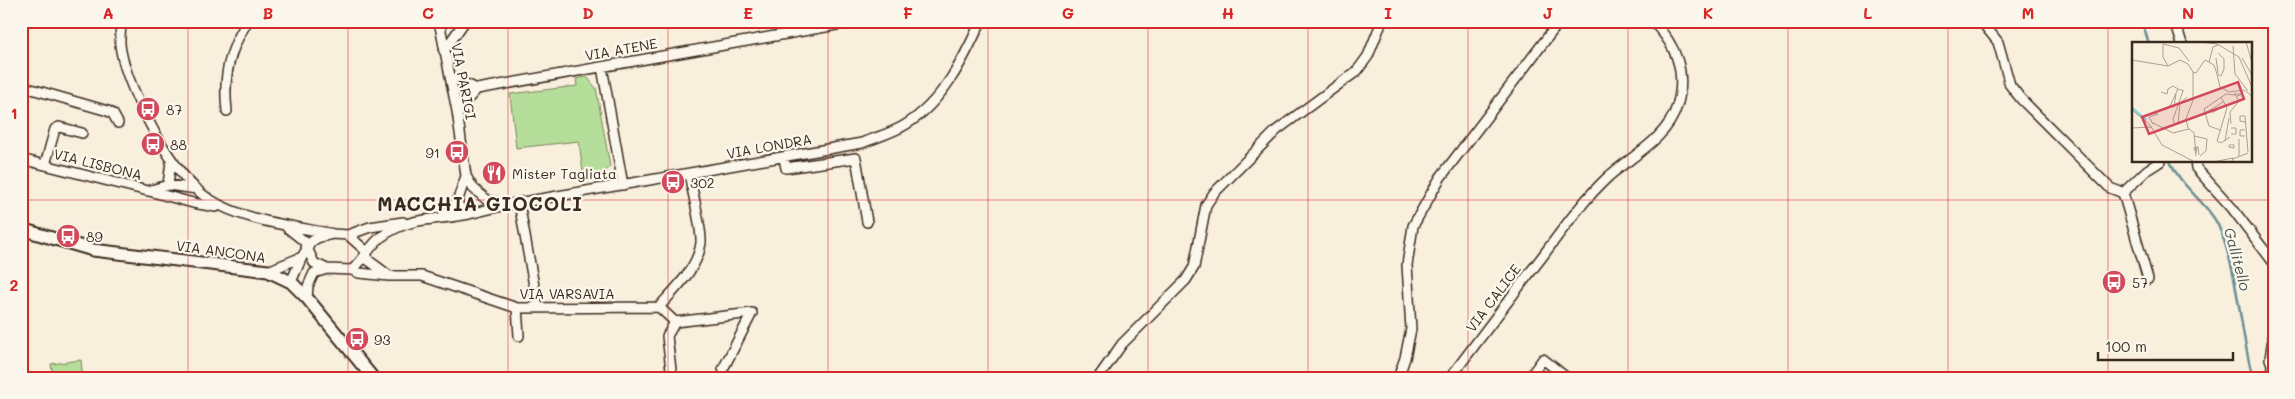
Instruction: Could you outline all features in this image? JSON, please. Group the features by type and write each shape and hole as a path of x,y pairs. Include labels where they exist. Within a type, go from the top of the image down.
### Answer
{"street":[{"path":"122,21 120,50 129,82 171,161 207,199 225,208"},
{"path":"227,111 225,82 227,68 235,44 248,21"},
{"name":"VIA PARIGI","path":"439,21 457,111 466,176"},
{"path":"444,51 465,21"},
{"name":"VIA ATENE","path":"477,89 859,21"},
{"name":"VIA LONDRA","path":"468,214 506,205 862,143 905,125 932,102 945,87 981,21"},
{"path":"1098,378 1122,344 1186,280 1194,267 1206,205 1214,193 1277,130 1357,71 1368,56 1382,21"},
{"path":"1398,378 1405,358 1411,329 1407,265 1413,226 1440,178 1560,21"},
{"name":"VIA CALICE","path":"1450,378 1559,234 1596,189 1659,135 1676,108 1682,78 1679,61 1668,38 1652,21"},
{"path":"1981,21 1998,42 2010,85 2021,99 2110,188 2123,193"},
{"path":"2175,21 2181,42"},
{"path":"602,67 624,185"},
{"path":"451,77 477,89 457,111"},
{"path":"21,86 108,111 113,114 118,123"},
{"path":"45,165 58,127 82,134"},
{"path":"784,158 786,168 856,158 867,222"},
{"name":"VIA LISBONA","path":"21,159 148,191 168,186 197,189"},
{"path":"168,186 171,161"},
{"path":"2123,193 2147,170 2159,162"},
{"path":"2194,162 2196,168 2232,208 2274,263"},
{"path":"675,322 660,307 684,278 695,261 701,242 689,174"},
{"path":"441,218 457,202 462,193 466,176"},
{"path":"466,176 473,188 481,195 488,200 506,205"},
{"path":"148,191 193,203 225,208 284,225 333,234 348,235 370,227 468,214"},
{"path":"462,193 481,195"},
{"path":"2123,193 2148,279"},
{"path":"457,202 461,210 468,214"},
{"path":"519,203 538,308"},
{"path":"352,270 360,264 366,251 390,232 413,221"},
{"path":"284,225 304,241 304,253 314,263 327,269"},
{"name":"VIA ANCONA","path":"21,229 93,250 268,271 291,282 307,298 374,378"},
{"path":"291,282 304,253 317,238 333,234"},
{"path":"348,235 366,251 368,260 389,276"},
{"path":"268,271 304,253"},
{"path":"291,282 327,269 352,270 359,273 389,276"},
{"path":"307,298 308,286 314,273"},
{"name":"VIA VARSAVIA","path":"389,276 422,276 517,308 660,307"},
{"path":"517,308 519,336"},
{"path":"675,322 752,313 723,369"},
{"path":"672,378 667,336 675,322"},
{"path":"2274,330 2270,359 2274,369"},
{"path":"1529,378 1543,359 1567,378"}],"green space":[{"path":"587,77 596,88 610,166 600,179 584,181 579,141 516,148 510,94 577,86 576,79"},
{"path":"81,360 83,378 53,378 51,364"}],"waterway":[{"name":"Gallitello","path":"2142,21 2148,42"},
{"name":"Gallitello","path":"2170,162 2187,187 2214,217 2225,243 2235,281 2253,378"}],"place":[{"name":"87","path":"148,109"},
{"name":"88","path":"153,144"},
{"name":"91","path":"457,152"},
{"name":"Mister Tagliata","path":"494,173"},
{"name":"302","path":"673,182"},
{"name":"89","path":"68,236"},
{"name":"57","path":"2114,282"},
{"name":"93","path":"357,339"}],"district":[{"name":"MACCHIA GIOCOLI","path":"480,203"}]}
